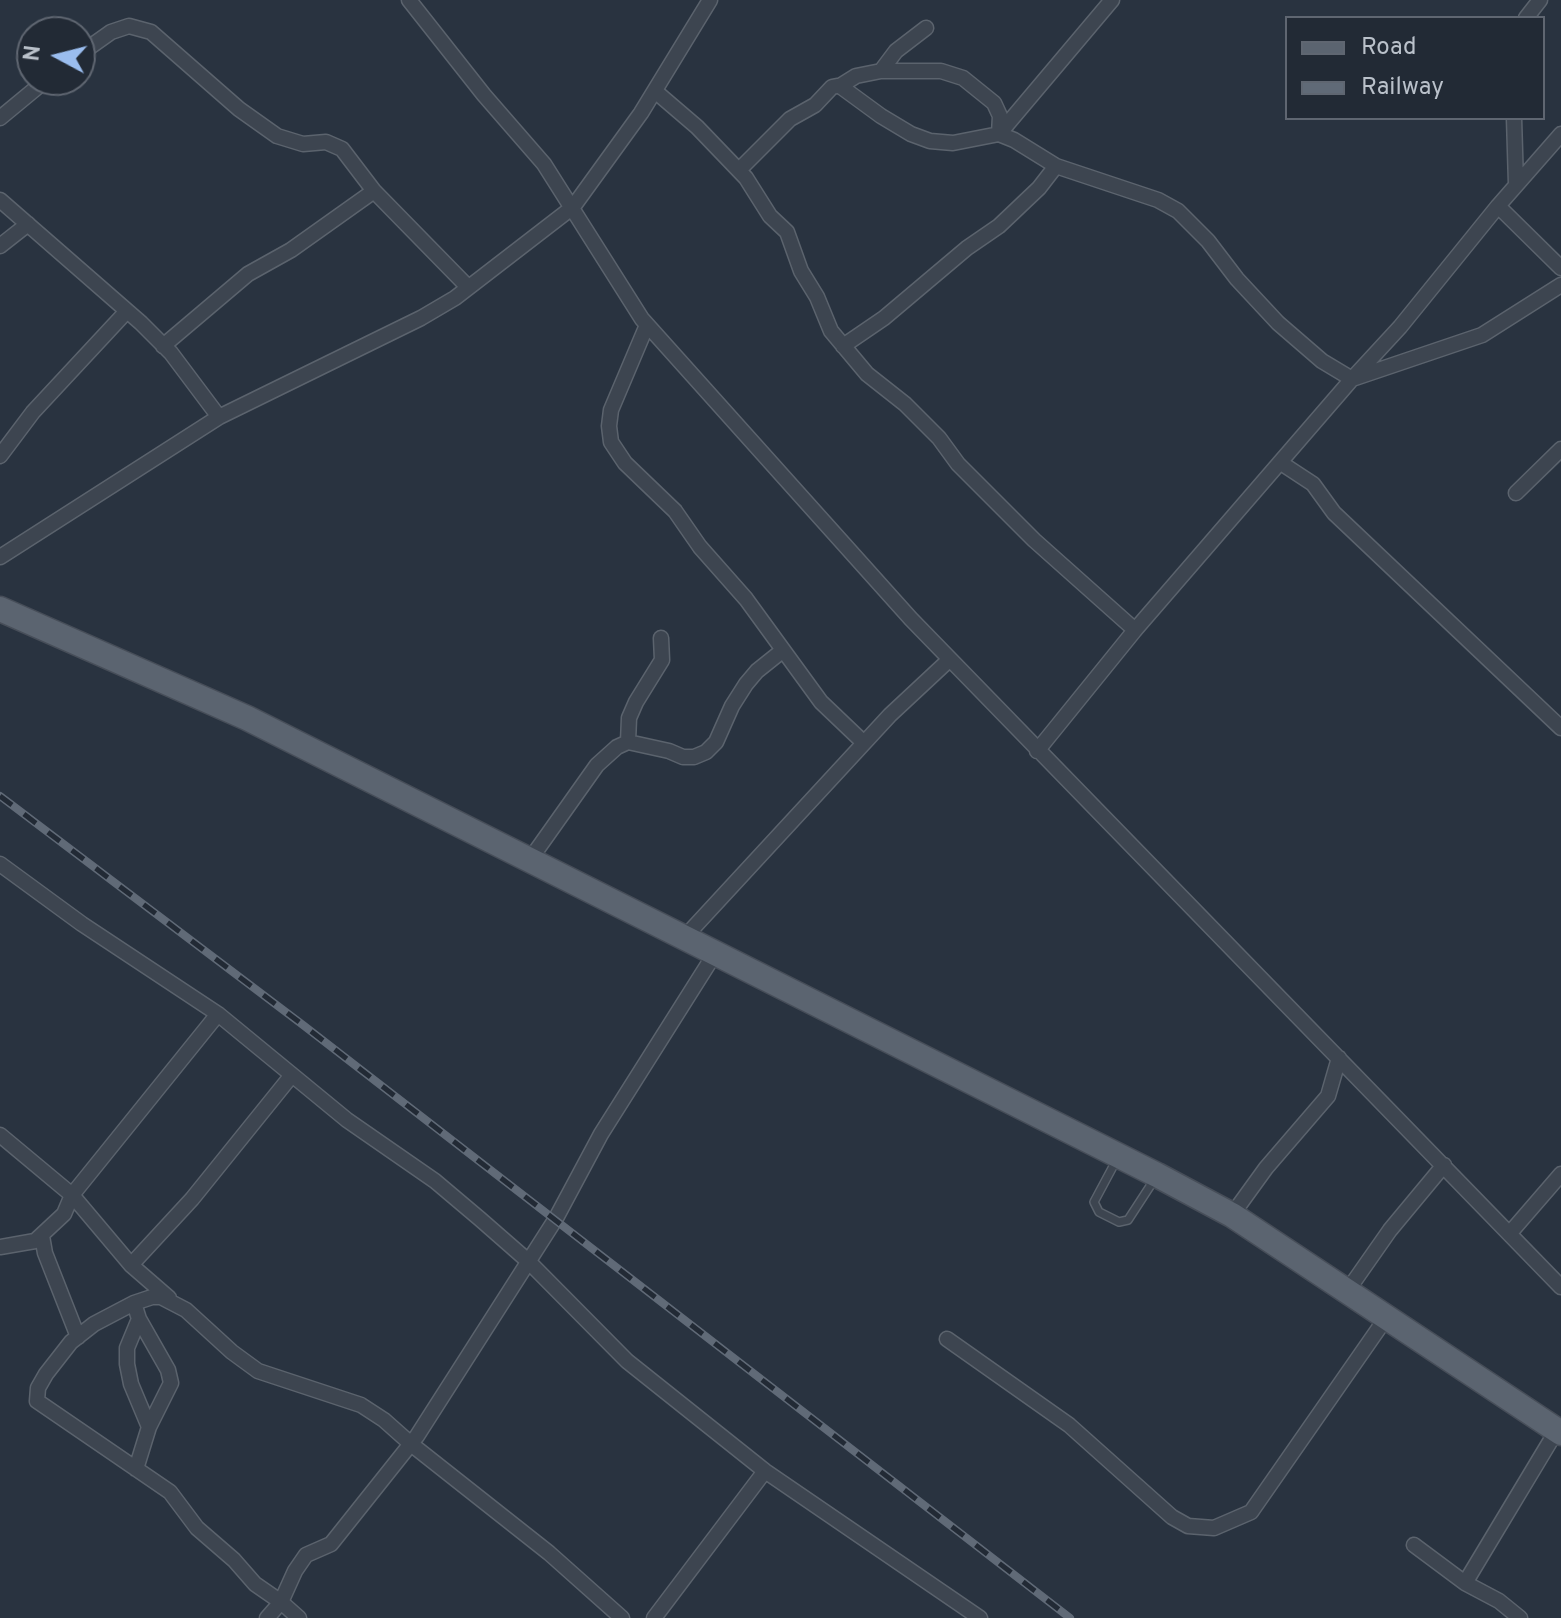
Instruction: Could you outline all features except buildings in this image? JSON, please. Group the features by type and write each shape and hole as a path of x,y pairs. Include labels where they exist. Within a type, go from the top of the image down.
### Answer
{"main road":[{"path":"0,609 247,718 1157,1175 1232,1215 1559,1432"}],"street":[{"path":"409,0 484,95 544,164 647,325 949,660 1561,1287"},
{"path":"0,557 219,417 421,318 468,287 573,207 655,91 710,0"},
{"path":"999,134 1112,0"},
{"path":"1528,16 1540,0"},
{"path":"96,43 111,32 129,26 151,32 239,109 277,136 303,144 326,142 342,149 374,191 468,287"},
{"path":"881,71 896,51 926,28"},
{"path":"739,170 790,119 815,105 832,87 840,86 856,76 881,71 941,71 963,78 994,103 1000,116 999,134"},
{"path":"840,86 881,116 930,141 953,143 999,134 1056,166 1158,200 1178,211 1278,323 1322,361 1352,379 1482,335 1561,285"},
{"path":"655,91 697,127 739,170 770,216 787,232 801,271 817,297 831,331 867,374 905,404 939,438 958,464 1034,540 1135,630"},
{"path":"0,118 27,96"},
{"path":"1514,120 1516,184"},
{"path":"1037,751 1135,630 1400,327 1516,184 1561,134"},
{"path":"843,346 884,318 967,248 999,226 1039,188 1056,166"},
{"path":"163,346 248,274 291,250 374,191"},
{"path":"0,200 163,346 219,417"},
{"path":"1498,206 1561,268"},
{"path":"0,246 28,224"},
{"path":"0,456 33,412 127,311"},
{"path":"647,325 611,410 611,442 625,463 675,511 700,547 746,599 821,702 864,743"},
{"path":"1516,493 1561,449"},
{"path":"1281,463 1313,484 1334,513 1561,728"},
{"path":"628,742 629,718 662,660 661,638"},
{"path":"529,861 597,765 617,747 628,742 683,757 706,752 716,742 746,684 782,651"},
{"path":"683,939 909,695 949,660"},
{"path":"0,864 82,924 218,1014 347,1120 435,1181 528,1261 627,1361 765,1471 980,1618"},
{"path":"267,1618 281,1602 306,1555 331,1544 411,1444 555,1220 601,1134 714,955"},
{"path":"0,1247 35,1241 64,1214 72,1195 218,1014"},
{"path":"1232,1215 1266,1168 1328,1096 1339,1058"},
{"path":"131,1265 192,1199 292,1075"},
{"path":"2,1139 72,1195 131,1265 258,1371 361,1405 384,1420 549,1553 622,1618"},
{"path":"1348,1290 1390,1230 1444,1165"},
{"path":"1510,1233 1561,1174"},
{"path":"42,1236 45,1253 78,1337"},
{"path":"172,1301 152,1297 94,1324 78,1337 46,1374 38,1388 37,1401 170,1492 197,1528 234,1560 255,1584 299,1618"},
{"path":"134,1303 139,1319 168,1370 171,1383 149,1427 136,1469"},
{"path":"947,1339 1069,1425 1172,1517 1188,1526 1214,1528 1251,1512 1386,1318"},
{"path":"139,1319 127,1348 127,1364 131,1384 149,1427"},
{"path":"1465,1583 1559,1432"},
{"path":"654,1618 765,1471"},
{"path":"1414,1545 1520,1618"}],"lane":[{"path":"1119,1155 1094,1202 1099,1212 1119,1222 1128,1220 1157,1175"}],"railway":[{"path":"0,796 303,1025 1070,1618"}]}
